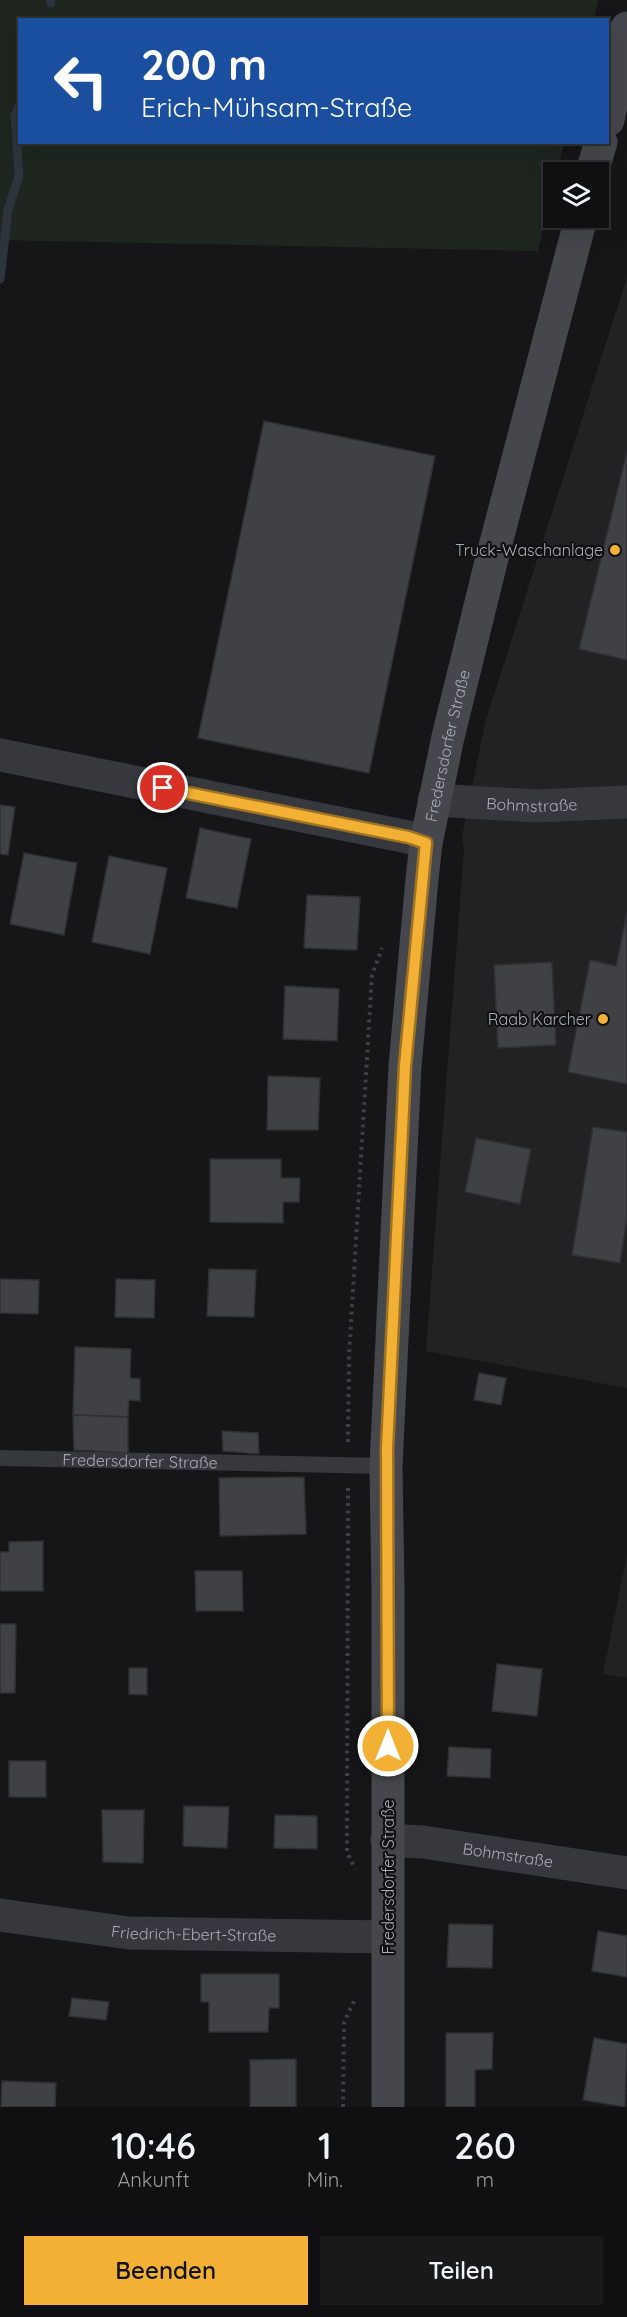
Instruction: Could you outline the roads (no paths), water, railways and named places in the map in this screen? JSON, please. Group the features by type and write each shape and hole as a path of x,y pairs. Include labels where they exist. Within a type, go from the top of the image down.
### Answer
{"street":[{"path":"609,115 627,28"},
{"path":"595,162 600,144"},
{"name":"Fredersdorfer Straße","path":"388,2107 386,1466 405,1066 426,843 434,800 491,562 578,228"},
{"path":"0,755 408,837 426,843"},
{"name":"Bohmstraße","path":"434,800 536,806 627,802"},
{"name":"Bohmstraße","path":"387,1840 423,1842 627,1872"},
{"name":"Friedrich-Ebert-Straße","path":"0,1915 129,1933 387,1936"}],"lane":[{"name":"Fredersdorfer Straße","path":"0,1458 386,1466"}],"waterway":[{"path":"0,279 8,210 19,175 15,115 18,109"}],"place":[{"name":"Truck-Waschanlage","path":"615,550"},
{"name":"Raab Karcher","path":"603,1019"}]}
